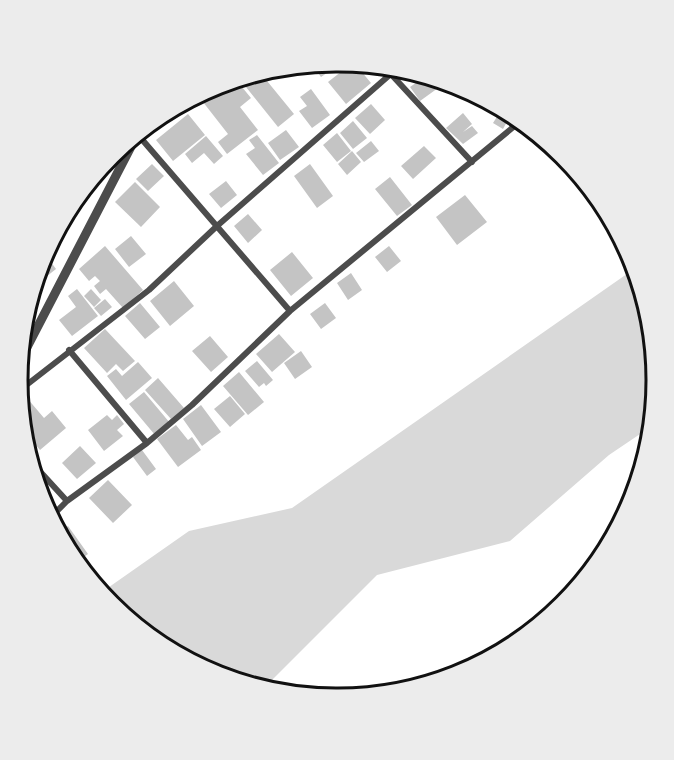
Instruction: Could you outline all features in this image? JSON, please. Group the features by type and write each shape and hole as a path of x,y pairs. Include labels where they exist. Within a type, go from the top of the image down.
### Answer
{"street":[{"path":"28,383 149,290 216,226 388,76"},
{"path":"394,77 472,162"},
{"path":"58,510 67,501 147,443 192,405 290,311 514,127"},
{"path":"141,142 290,311"},
{"path":"31,340 129,153"},
{"path":"69,350 147,443"},
{"path":"44,476 67,501"}],"shaded area":[{"path":"627,274 640,320 645,360 645,400 641,433 609,455 510,541 377,575 271,681 219,665 183,647 149,625 109,587 189,531 292,508"}],"building":[{"path":"317,72 328,72 321,77"},
{"path":"341,72 357,72 362,73 371,83 346,104 328,82"},
{"path":"266,80 294,114 278,127 245,86"},
{"path":"417,82 437,88 420,101 410,87"},
{"path":"242,87 251,98 240,107 258,130 227,154 218,142 228,134 203,102"},
{"path":"311,89 330,115 312,128 299,111 307,106 300,97"},
{"path":"371,104 385,120 370,134 355,118"},
{"path":"463,113 472,124 463,132 472,126 478,133 463,144 446,128"},
{"path":"188,114 205,135 173,161 156,140"},
{"path":"497,117 507,122 503,129 493,123"},
{"path":"353,121 367,138 353,149 340,133"},
{"path":"286,130 299,147 280,160 268,143"},
{"path":"337,133 351,151 337,162 323,145"},
{"path":"257,135 279,163 263,175 246,154 255,148 249,140"},
{"path":"206,136 223,156 214,164 204,153 192,163 185,154"},
{"path":"371,141 379,151 364,162 356,153"},
{"path":"424,146 436,158 413,179 401,166"},
{"path":"352,151 361,162 347,175 338,164"},
{"path":"152,164 164,176 148,191 136,179"},
{"path":"310,164 333,196 317,208 294,176"},
{"path":"390,177 412,205 397,216 375,189"},
{"path":"226,181 237,195 221,208 209,194"},
{"path":"135,182 160,207 141,227 115,202"},
{"path":"465,195 487,222 457,245 436,217"},
{"path":"248,214 262,230 248,243 234,226"},
{"path":"131,236 146,254 129,267 115,249"},
{"path":"105,246 143,290 123,308 106,289 100,294 94,286 100,281 95,276 89,281 79,269"},
{"path":"389,246 401,261 387,272 375,257"},
{"path":"292,252 313,278 291,296 270,270"},
{"path":"52,263 56,269 47,276"},
{"path":"351,273 362,290 348,300 337,283"},
{"path":"174,281 194,306 170,326 150,301"},
{"path":"77,289 98,316 72,336 59,320 76,307 68,296"},
{"path":"91,289 101,300 94,307 84,296"},
{"path":"105,299 112,307 101,316 94,308"},
{"path":"140,303 160,327 145,339 125,316"},
{"path":"325,303 336,318 321,329 310,314"},
{"path":"105,329 135,361 123,371 116,364 107,373 84,348"},
{"path":"279,334 295,352 272,372 256,354"},
{"path":"210,336 228,357 211,372 192,351"},
{"path":"301,351 312,367 295,379 284,363"},
{"path":"257,361 273,380 266,386 264,383 259,387 245,371"},
{"path":"138,362 152,378 126,400 107,376 116,369 122,376"},
{"path":"239,372 264,402 248,415 223,386"},
{"path":"158,378 184,408 171,419 145,390"},
{"path":"144,392 170,423 155,435 129,404"},
{"path":"230,396 245,414 230,427 214,409"},
{"path":"29,400 44,418 52,411 66,428 40,450 34,440"},
{"path":"201,405 221,432 202,446 183,419"},
{"path":"107,415 112,420 117,415 124,424 117,430 123,436 104,451 88,430"},
{"path":"176,425 188,440 192,437 201,450 178,467 157,439"},
{"path":"80,446 96,463 77,479 62,463"},
{"path":"142,450 156,469 147,476 133,457"},
{"path":"108,480 132,505 113,523 89,498"},
{"path":"68,526 88,554 84,557 80,551 66,527"}]}
